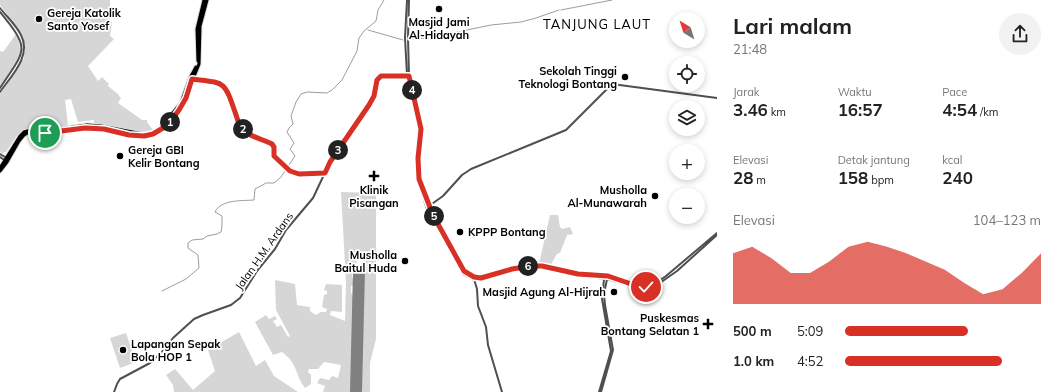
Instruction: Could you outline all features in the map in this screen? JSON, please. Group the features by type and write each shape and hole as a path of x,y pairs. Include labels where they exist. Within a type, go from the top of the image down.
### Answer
{"main road":[{"path":"0,172 19,141 29,132 52,133 85,128 104,129 144,136 153,134 163,129 182,102 199,64 200,26 205,2"},
{"path":"0,168 7,160"}],"street":[{"path":"408,0 408,75 419,129 416,159 417,179 428,207 461,272 468,277 482,280 513,271 535,268 578,276 606,277 637,286 646,287 667,278"},
{"path":"0,8 20,33 24,48 24,53 20,64 0,88"},
{"path":"0,12 17,34 21,42 22,49 18,62 0,92"},
{"name":"Jalan H.M. Ardans","path":"114,392 120,379 148,364 164,351 173,338 194,319 231,305 240,298 257,271 275,249 286,230 313,198 330,162 372,102 377,80 381,76 408,75"},
{"path":"191,79 215,81 225,87 228,91 240,126 249,134 273,145 274,156 292,172 299,174 325,173"},
{"path":"428,207 443,196 462,175 471,169 569,128 612,84 717,98"},
{"path":"0,154 7,160"},
{"path":"0,157 7,160"},
{"path":"606,277 631,287 645,290 653,288 667,278 717,234"},
{"path":"606,277 604,294 606,320"},
{"path":"600,392 612,351 602,295 606,277"},
{"path":"474,278 477,289 478,306 486,327 488,345 502,392"},
{"path":"606,286 613,280"}],"shaded area":[{"path":"0,0 110,0 110,21 112,22 110,36 114,39 88,66 98,81 102,77 109,84 108,86 119,95 121,98 118,103 142,120 147,120 153,130 142,133 94,124 94,120 78,122 71,99 65,100 68,125 58,128 42,128 42,120 44,117 36,118 37,127 24,129 16,137 6,152 3,154 0,152 0,94 24,58 25,46 22,34 0,5"},
{"path":"16,34 20,49 19,56 14,68 0,86 0,51 3,52"},
{"path":"341,192 376,193 376,339 370,363 370,392 359,392 363,255 357,255 356,271 352,271 352,278 356,284 356,286 351,286 351,293 355,299 353,392 323,392 325,386 317,383 320,378 329,380 332,376 338,378 341,365 324,362 318,369 309,369 308,372 311,375 311,384 305,388 291,361 282,352 273,355 255,322 266,315 269,319 275,316 277,319 273,321 277,327 281,325 288,337 290,336 276,310 275,280 295,284 297,305 310,307 310,311 316,315 321,312 326,312 327,309 322,307 324,295 327,294 327,291 324,290 326,284 342,285 342,312 331,311 330,315 345,321 346,282"},
{"path":"550,215 558,215 560,227 562,229 570,227 573,234 567,235 560,253 557,254 550,266 539,264"},
{"path":"239,332 256,366 265,360 274,376 298,392 174,392 173,385 166,375 175,369 193,390 215,371 208,350"},
{"name":"Lapangan Sepak Bola HOP 1","path":"126,333 136,362 120,368 110,338"}],"waterway":[{"path":"162,291 186,279 199,268 198,255 188,248 188,243 192,240 203,239 207,236 221,232 222,216 215,212 218,208 227,203 254,200 255,189 266,183 274,183 281,177 295,156 290,149 294,143 287,132 293,124 291,116 296,102 301,94 307,92 327,93 342,80 357,51 359,38 364,31 376,21 378,10 384,0"},
{"path":"561,10 612,0"},
{"path":"409,39 428,38 491,25 521,22 559,10"},
{"path":"368,30 403,40"}],"runway":[{"path":"356,392 359,271"}],"place":[{"name":"Masjid Jami Al-Hidayah","path":"439,9"},
{"name":"Gereja Katolik Santo Yosef","path":"39,19"},
{"name":"Sekolah Tinggi Teknologi Bontang","path":"625,77"},
{"name":"Gereja GBI Kelir Bontang","path":"120,156"},
{"name":"Klinik Pisangan","path":"374,176"},
{"name":"Musholla Al-Munawarah","path":"655,196"},
{"name":"KPPP Bontang","path":"460,232"},
{"name":"Musholla Baitul Huda","path":"405,261"},
{"name":"Masjid Agung Al-Hijrah","path":"614,292"},
{"name":"Puskesmas Bontang Selatan 1","path":"708,324"},
{"name":"Lapangan Sepak Bola HOP 1","path":"123,350"}],"district":[{"name":"TANJUNG LAUT","path":"597,24"}],"route":[{"path":"45,133 93,128 129,135 148,136 168,125 183,104 192,79 215,81 225,87 228,91 241,128 249,134 272,144 274,147 273,155 280,163 292,172 299,174 323,174 327,171 330,162 372,102 376,82 379,77 409,76 421,129 418,158 419,179 433,215 464,271 474,277 481,278 501,271 531,266 542,266 578,274 608,276 637,286 646,287"}]}
